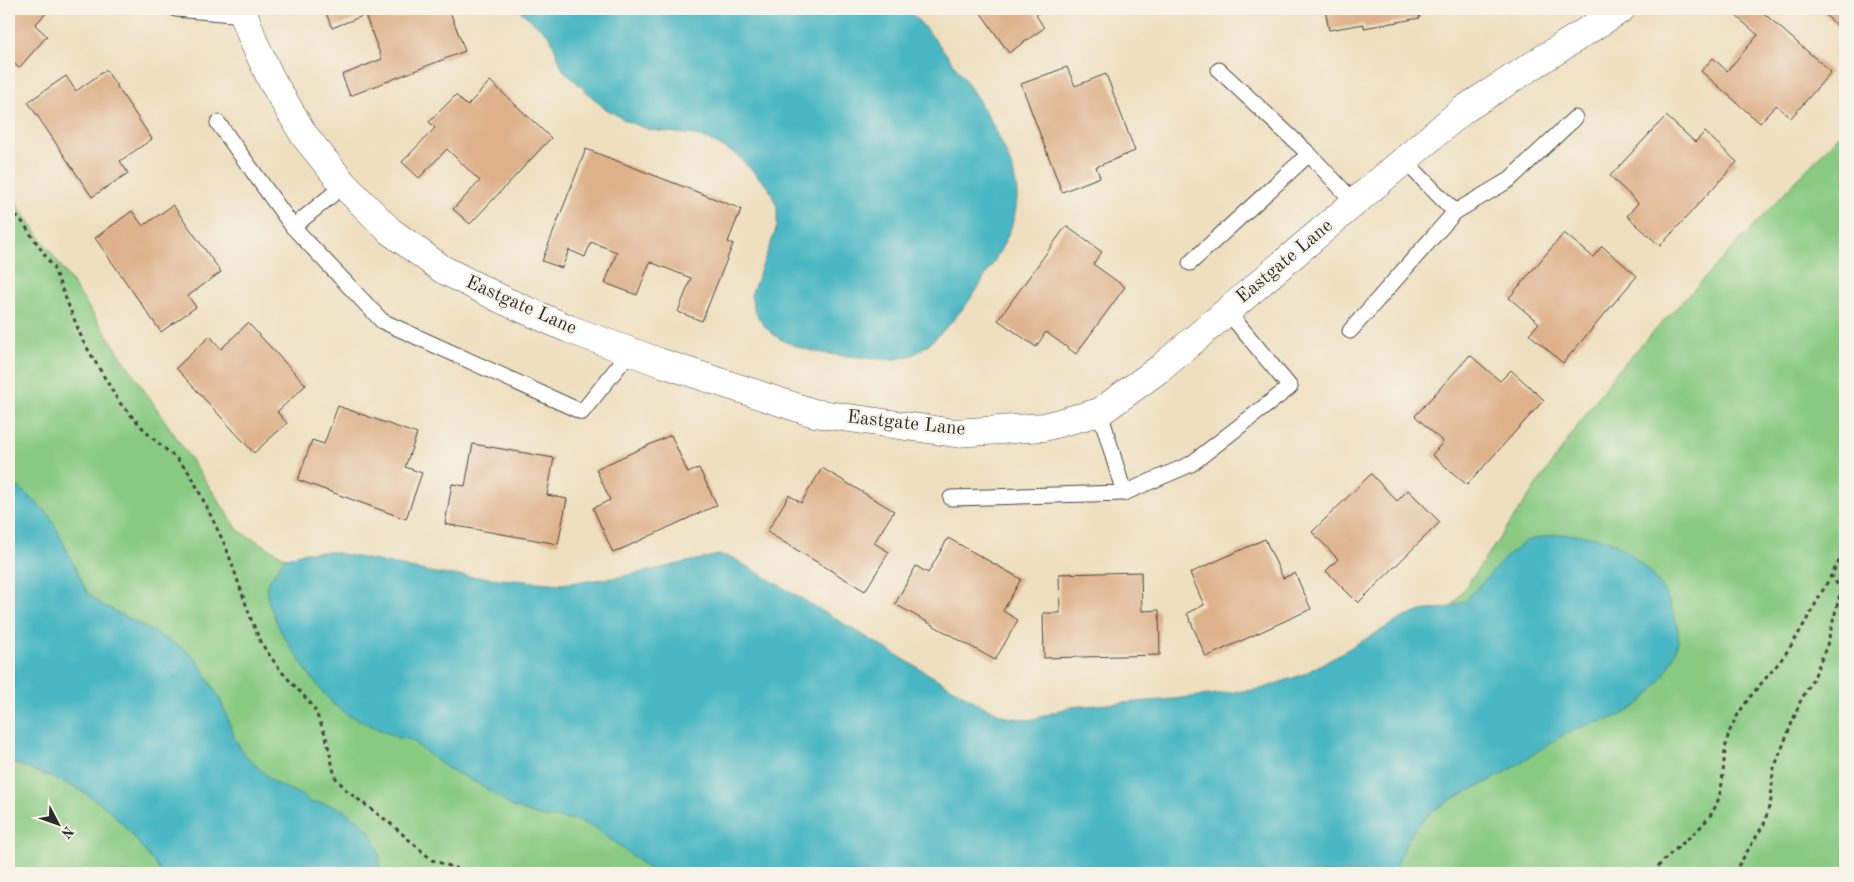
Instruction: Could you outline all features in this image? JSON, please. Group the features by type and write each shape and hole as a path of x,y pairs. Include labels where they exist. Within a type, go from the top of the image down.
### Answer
{"street":[{"name":"Eastgate Lane","path":"243,12 271,79 304,135 344,185 390,231 442,270 503,300 569,329 630,352 814,413 955,433 1044,427 1100,412 1162,367 1463,110 1621,9"}],"lane":[{"path":"176,9 243,12"},
{"path":"1219,70 1310,154 1355,202"},
{"path":"1350,331 1455,212 1509,180 1575,118"},
{"path":"218,123 293,227 382,321 582,412 630,352"},
{"path":"1190,263 1310,154"},
{"path":"1404,160 1455,212"},
{"path":"293,227 344,185"},
{"path":"952,498 1124,494 1191,464 1290,387 1227,311"},
{"path":"1100,412 1124,494"}],"path":[{"path":"9,210 21,220 53,268 83,341 119,402 150,436 178,460 191,475 226,547 251,619 262,643 280,670 313,706 326,736 335,777 347,791 432,860 470,873"},
{"path":"1653,873 1662,861 1710,817 1718,801 1724,780 1730,729 1739,710 1783,657 1845,551"},
{"path":"1734,873 1764,824 1771,800 1774,771 1800,702 1815,675 1827,645 1841,590 1832,576"}],"green space":[{"path":"1845,129 1845,873 9,873 9,193 62,268 239,531 798,849 1402,678 1614,374"}],"water":[{"path":"518,9 907,9 940,46 958,70 977,98 1006,153 1015,178 1017,199 1013,222 1004,244 980,285 959,314 930,343 912,355 899,359 879,359 826,354 792,345 777,337 765,327 756,313 751,295 777,227 777,207 769,188 736,154 713,142 695,135 650,130 627,121 603,107 563,70 550,36"},
{"path":"9,479 50,515 87,592 100,603 181,647 197,660 221,701 235,739 245,755 275,783 304,796 310,803 329,804 348,813 357,820 372,835 380,858 380,873 162,873 124,825 97,801 66,783 9,761"},
{"path":"1556,534 1590,536 1614,543 1634,557 1657,581 1669,601 1677,627 1678,641 1672,660 1655,688 1632,709 1618,716 1572,731 1501,775 1452,799 1434,811 1414,830 1393,873 654,873 597,829 577,820 542,817 511,806 482,786 444,766 409,739 398,738 348,715 333,704 312,679 281,632 269,604 266,586 284,559 306,552 333,552 440,574 562,584 620,577 719,555 733,558 981,705 1007,717 1031,720 1070,707 1174,699 1261,689 1304,674 1401,619 1421,611 1452,607 1465,601 1507,556 1526,541"}],"building":[{"path":"9,9 50,9 35,25 47,36 19,68 9,59"},
{"path":"336,9 449,9 465,51 350,96 342,75 382,59 365,15 332,28 326,13"},
{"path":"978,9 1045,9 1036,15 1044,28 1009,53"},
{"path":"1325,9 1418,9 1420,18 1364,28 1364,24 1329,30"},
{"path":"1728,9 1759,9 1831,72 1791,118 1776,105 1760,123 1701,71 1713,58 1727,71 1758,35"},
{"path":"1819,9 1845,9 1845,33"},
{"path":"1067,67 1075,86 1106,74 1135,151 1096,167 1100,177 1062,192 1021,84"},
{"path":"106,70 152,139 120,161 128,173 92,197 28,102 66,76 76,91"},
{"path":"490,81 551,138 470,224 453,209 480,181 447,149 419,178 402,162 435,128 429,122 456,95 467,106"},
{"path":"1666,116 1695,142 1705,132 1737,162 1660,246 1627,216 1638,203 1610,176"},
{"path":"586,149 741,209 728,242 733,244 702,321 678,312 691,278 650,262 637,295 605,283 617,252 591,242 585,257 569,250 562,268 542,261"},
{"path":"173,205 221,272 188,296 196,307 161,332 95,238 132,211 143,226"},
{"path":"1066,226 1102,252 1093,264 1125,287 1076,354 1046,332 1036,347 998,320"},
{"path":"1564,233 1593,257 1602,246 1637,276 1563,363 1529,334 1539,323 1509,298"},
{"path":"248,323 306,385 277,412 287,423 254,453 176,368 210,336 221,349"},
{"path":"1470,355 1500,381 1511,370 1544,400 1467,485 1432,455 1443,442 1415,416"},
{"path":"338,406 417,434 405,467 422,473 406,519 298,480 312,440 324,444"},
{"path":"671,435 688,473 699,468 717,505 613,553 593,508 610,500 596,469"},
{"path":"473,444 554,458 547,495 567,499 558,544 445,524 452,484 465,486"},
{"path":"822,468 894,511 874,543 889,552 865,591 767,532 789,495 801,503"},
{"path":"1371,474 1397,501 1408,490 1440,522 1358,603 1326,571 1338,559 1312,532"},
{"path":"948,538 1021,579 1003,611 1018,620 995,660 895,604 916,566 928,573"},
{"path":"1265,539 1283,578 1295,573 1311,609 1206,657 1187,613 1204,605 1190,573"},
{"path":"1141,572 1142,611 1159,610 1160,655 1044,658 1043,613 1060,613 1059,574"}]}
